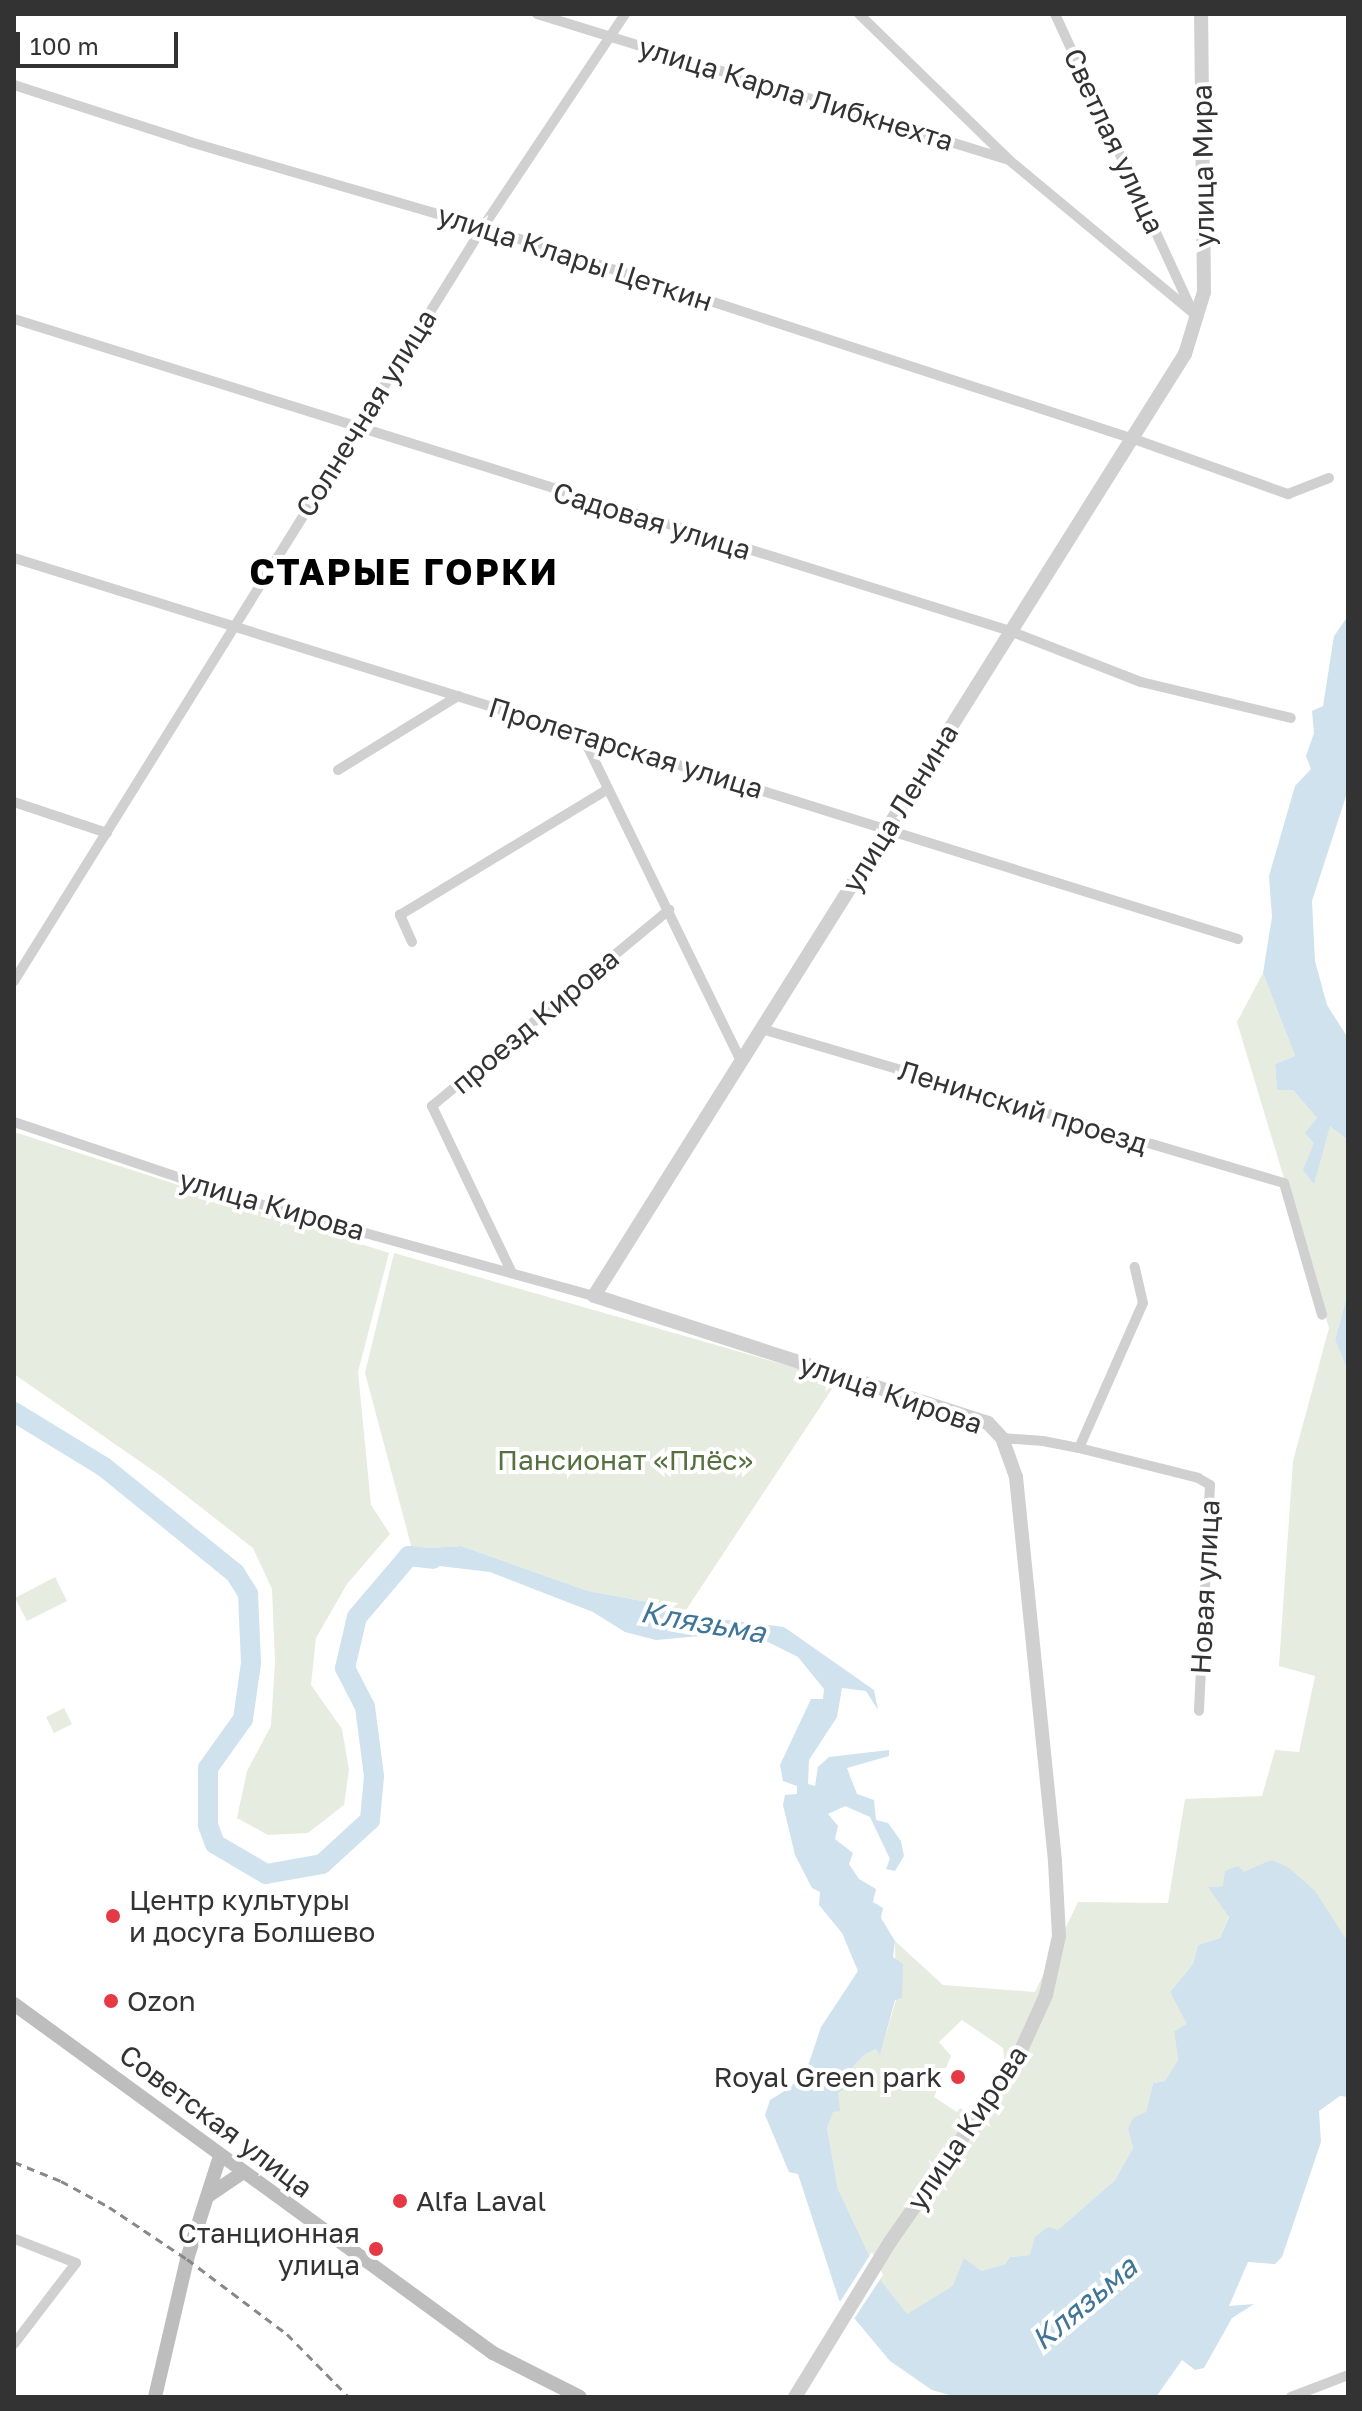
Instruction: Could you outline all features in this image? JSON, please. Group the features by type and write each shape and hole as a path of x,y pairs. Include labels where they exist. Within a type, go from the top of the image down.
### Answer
{"main road":[{"name":"Советская улица","path":"14,2004 387,2280 493,2353 580,2397"},
{"path":"155,2397 187,2259 220,2156"},
{"path":"208,2196 242,2173"}],"street":[{"name":"улица Карла Либкнехта","path":"537,14 1009,160"},
{"name":"Солнечная улица","path":"14,981 483,227 625,14"},
{"path":"859,14 1009,160 1195,315"},
{"name":"Светлая улица","path":"1055,14 1195,315"},
{"name":"улица Мира","path":"1195,315 1204,292 1201,14"},
{"name":"улица Клары Цеткин","path":"14,85 190,142 483,227 1134,439 1288,494 1329,478"},
{"name":"улица Ленина","path":"594,1296 1010,631 1134,439 1185,354 1195,315"},
{"name":"Садовая улица","path":"14,319 1010,631 1141,682 1291,718"},
{"name":"Пролетарская улица","path":"14,558 1238,939"},
{"path":"338,770 458,696"},
{"path":"581,733 606,790 669,910 741,1061"},
{"path":"412,942 400,915 606,790"},
{"path":"14,802 107,833"},
{"name":"проезд Кирова","path":"511,1271 432,1106 669,910"},
{"name":"Ленинский проезд","path":"762,1029 1284,1183 1322,1315"},
{"name":"улица Кирова","path":"14,1122 249,1201 594,1296 969,1416 988,1423 1002,1438 1016,1477 1055,1861 1059,1936 1046,1995 1017,2059 890,2242 795,2397"},
{"path":"1079,1448 1143,1303 1135,1267"},
{"name":"Новая улица","path":"1002,1438 1079,1448 1198,1478 1210,1485 1199,1711"},
{"path":"14,2344 76,2263 15,2239"},
{"path":"1291,2397 1348,2375"}],"green space":[{"path":"1263,973 1295,1056 1275,1064 1277,1090 1293,1090 1317,1118 1313,1183 1330,1125 1348,1140 1348,1292 1335,1340 1348,1371 1348,1942 1271,1860 1223,1886 1209,1887 1229,1916 1220,1938 1198,1945 1193,1964 1170,1992 1188,2024 1174,2031 1178,2060 1165,2081 1153,2083 1146,2112 1128,2129 1133,2148 1115,2180 1030,2255 1010,2257 1005,2264 981,2271 907,2315 881,2282 838,2189 827,2128 838,2092 847,2087 849,2071 864,2055 876,2049 880,2054 896,2000 895,1941 943,1985 1035,1992 1078,1902 1168,1903 1185,1799 1262,1796 1275,1750 1299,1752 1315,1676 1279,1666 1293,1461 1329,1328 1237,1022","holes":["962,2020 1003,2048 1005,2063 973,2116 960,2108 957,2112 934,2097 951,2056 939,2042"]},
{"path":"14,1132 389,1253 358,1372 371,1505 390,1534 347,1584 316,1638 311,1685 342,1729 349,1770 344,1805 308,1833 268,1835 237,1818 247,1771 271,1726 275,1662 272,1589 253,1548 161,1476 14,1374"},
{"name":"Пансионат «Плёс»","path":"394,1253 838,1380 684,1613 659,1604 588,1591 461,1546 412,1549 365,1373"},
{"path":"55,1577 67,1601 27,1621 15,1598"},
{"path":"64,1708 72,1724 54,1733 46,1717"}],"water":[{"path":"1348,616 1348,790 1312,901 1315,961 1327,1005 1348,1038 1348,1140 1330,1126 1314,1184 1303,1170 1314,1143 1305,1133 1317,1118 1293,1090 1277,1090 1275,1064 1295,1056 1263,973 1272,917 1269,876 1295,786 1311,769 1306,756 1314,733 1312,711 1323,706 1334,636"},
{"path":"1348,1292 1348,1371 1335,1340"},
{"path":"461,1546 588,1591 659,1604 696,1616 784,1627 874,1690 878,1710 866,1691 842,1688 837,1717 809,1760 808,1784 815,1786 818,1767 829,1757 889,1750 889,1756 847,1768 857,1794 874,1800 876,1820 888,1823 901,1841 904,1856 895,1871 886,1869 890,1859 870,1817 845,1806 828,1814 838,1826 835,1839 853,1853 849,1864 859,1879 876,1889 873,1902 883,1908 881,1918 895,1941 893,1957 903,1964 902,1998 895,2000 880,2055 876,2049 864,2055 849,2071 847,2087 838,2093 840,2111 833,2112 827,2128 838,2189 881,2281 907,2314 953,2286 964,2258 981,2271 1005,2264 1010,2257 1030,2255 1035,2237 1048,2227 1058,2230 1115,2180 1133,2148 1128,2129 1133,2118 1146,2112 1153,2083 1165,2081 1178,2060 1174,2031 1187,2024 1170,1992 1193,1964 1198,1945 1220,1938 1229,1917 1208,1887 1223,1886 1225,1871 1238,1866 1244,1872 1271,1860 1288,1867 1315,1891 1348,1942 1348,2097 1340,2096 1319,2111 1321,2142 1282,2257 1275,2264 1248,2262 1229,2306 1254,2304 1232,2318 1204,2368 1195,2370 1182,2360 1156,2397 956,2397 932,2390 890,2361 839,2300 798,2174 789,2172 765,2115 770,2100 791,2087 809,2063 821,2027 858,1971 842,1933 819,1905 820,1892 812,1888 795,1855 783,1805 785,1795 797,1794 797,1786 783,1781 780,1765 811,1699 823,1699 824,1689 798,1657 762,1639 711,1635 656,1640 625,1632 593,1612 490,1572 406,1562 412,1549"}],"pier":[{"path":"872,2252 883,2275 852,2322 838,2305"}],"waterway":[{"name":"Клязьма","path":"14,1412 104,1467 235,1573 248,1594 251,1663 243,1719 208,1768 208,1825 215,1844 266,1874 322,1864 370,1820 374,1776 365,1707 345,1668 357,1617 409,1556 433,1559"}],"railway":[{"path":"14,2162 61,2181 109,2207 187,2259 287,2334 349,2397"}],"place":[{"name":"Центр культуры и досуга Болшево","path":"113,1916"},
{"name":"Ozon","path":"111,2001"},
{"name":"Royal Green park","path":"958,2077"},
{"name":"Alfa Laval","path":"400,2201"},
{"name":"Станционная улица","path":"376,2249"}],"district":[{"name":"СТАРЫЕ ГОРКИ","path":"404,572"}]}
